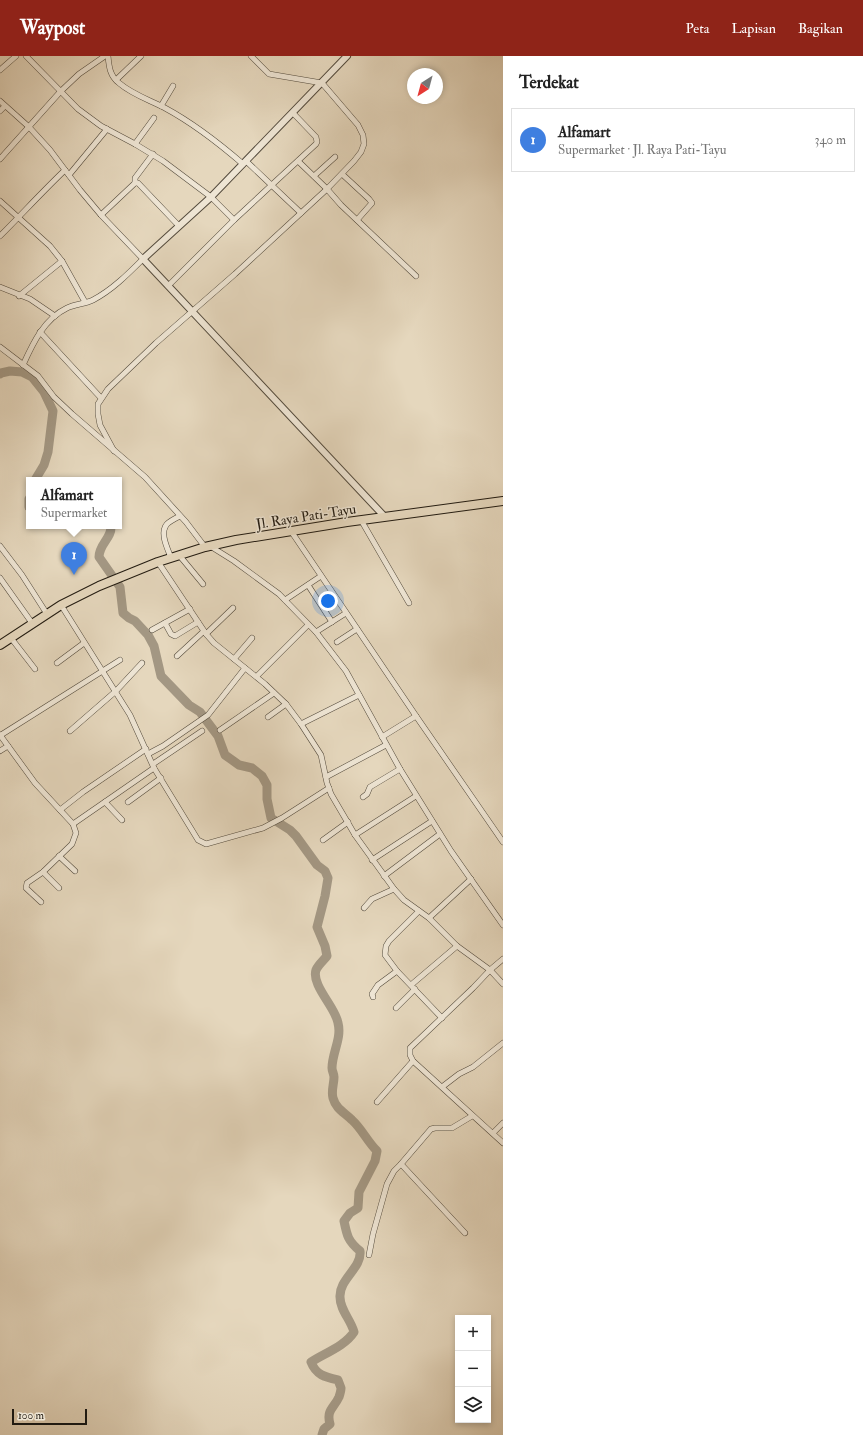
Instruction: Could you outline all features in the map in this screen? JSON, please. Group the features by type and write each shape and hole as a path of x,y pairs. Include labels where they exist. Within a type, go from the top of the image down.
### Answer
{"main road":[{"name":"Jl. Raya Pati-Tayu","path":"61,605 109,582 158,562 236,540 384,516 503,501"},
{"path":"0,645 61,605"}],"street":[{"path":"0,70 16,56"},
{"path":"26,56 78,109 107,129 153,154 211,197 234,220"},
{"path":"0,159 60,92 80,74 106,56 111,74 116,80 134,93 161,106 222,146 272,186 301,213"},
{"path":"116,80 141,56"},
{"path":"114,451 100,425 98,414 98,404 108,389 156,343 328,189 361,152 364,144 362,135 353,118 322,83 269,74 251,56"},
{"path":"23,365 34,341 40,332 56,316 69,307 92,300 105,292 130,272 211,197 347,56"},
{"path":"161,106 173,86"},
{"path":"0,101 29,127 50,150 101,215 384,516"},
{"path":"0,111 5,106"},
{"path":"168,286 234,220 316,144 317,140 293,113"},
{"path":"135,144 154,118"},
{"path":"69,175 107,129"},
{"path":"101,215 135,183 135,178 153,154"},
{"path":"314,176 335,157"},
{"path":"298,161 328,189 341,205 416,276"},
{"path":"0,236 65,170"},
{"path":"342,174 371,201 371,205 357,220"},
{"path":"135,183 138,184 179,226"},
{"path":"0,201 50,246 62,261 85,302"},
{"path":"19,296 62,261"},
{"path":"0,287 19,296 30,299 56,316"},
{"path":"40,332 102,398"},
{"path":"0,347 38,376 54,397 144,477 208,547 234,561 279,594 316,632 346,671 386,745 416,796 440,834 503,925"},
{"path":"180,516 168,524 165,529 165,540 175,557 203,584"},
{"path":"361,520 409,603"},
{"path":"291,531 503,842"},
{"path":"0,546 22,575 47,614"},
{"path":"158,562 205,633 214,643 257,676 286,704 301,724 321,755 329,788 355,835 384,876 404,900 429,918 457,946 490,970 503,984"},
{"path":"285,600 321,576"},
{"path":"0,578 32,623"},
{"path":"308,585 332,622"},
{"path":"61,605 130,715 154,766 198,840 206,844 263,828 282,818 329,788"},
{"path":"177,656 233,608"},
{"path":"152,630 190,610"},
{"path":"316,632 346,613"},
{"path":"165,623 171,634 176,636 198,622"},
{"path":"257,676 308,625"},
{"path":"337,642 357,629"},
{"path":"11,638 35,669"},
{"path":"234,659 252,638"},
{"path":"57,663 84,643"},
{"path":"41,902 26,888 26,886 29,881 43,872 60,856 74,840 76,833 73,824 35,783 0,735 120,660"},
{"path":"70,730 116,691 142,663"},
{"path":"60,810 83,792 205,717 245,668"},
{"path":"220,730 274,693"},
{"path":"301,724 359,695"},
{"path":"268,717 286,704"},
{"path":"382,737 416,716"},
{"path":"73,824 202,731"},
{"path":"326,777 386,745"},
{"path":"0,751 8,746"},
{"path":"362,797 366,795 370,787 400,769"},
{"path":"128,802 161,778"},
{"path":"355,835 416,796"},
{"path":"105,802 122,820"},
{"path":"372,860 432,821"},
{"path":"323,840 348,822"},
{"path":"384,876 440,834"},
{"path":"60,856 76,871"},
{"path":"43,872 59,888"},
{"path":"429,918 471,879"},
{"path":"364,908 372,898 394,888"},
{"path":"419,911 389,941 386,946 385,955 397,971 442,1018"},
{"path":"396,1008 413,987 457,946"},
{"path":"503,959 410,1048 410,1055 414,1061 503,1143"},
{"path":"374,997 372,994 375,988 397,971"},
{"path":"442,1087 459,1074 473,1067 503,1043"},
{"path":"377,1102 414,1061"},
{"path":"369,1255 373,1234 387,1184 394,1171 431,1129 452,1128 472,1116"},
{"path":"493,1133 503,1123"},
{"path":"401,1164 465,1233"}],"waterway":[{"path":"0,374 10,371 22,372 32,377 44,392 53,411 48,452 44,465 37,477"},
{"path":"111,529 110,534 101,548 99,557 120,587 123,613 135,621 148,635 154,646 161,676 189,705 200,712 218,736 225,755 239,765 252,768 262,776 267,785 267,799 271,818 290,830 296,836 317,865 325,871 328,878 317,927 325,946 327,956 317,968 315,976 320,989 333,1010 339,1029 338,1040 332,1062 334,1077 332,1095 338,1108 356,1124 377,1151 375,1161 359,1192 358,1208 350,1213 344,1221 349,1238 360,1251 358,1263 346,1279 340,1297 340,1302 354,1332 340,1345 311,1362 318,1373 338,1380 341,1388 339,1397 329,1415 330,1424 324,1429 322,1435"}],"place":[{"name":"Alfamart","path":"74,575"}]}
